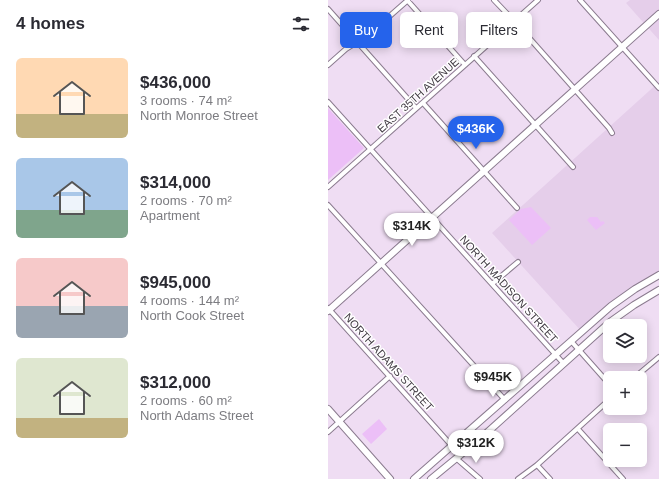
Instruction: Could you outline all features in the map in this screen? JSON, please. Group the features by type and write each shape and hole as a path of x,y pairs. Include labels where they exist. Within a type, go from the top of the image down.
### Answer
{"main road":[{"path":"328,309 659,14"},
{"path":"414,479 617,302 659,275"},
{"path":"431,479 459,460 579,350 622,313 659,290"},
{"path":"328,409 390,479"}],"street":[{"path":"392,14 407,0 465,65"},
{"path":"494,0 505,12"},
{"name":"EAST 35TH AVENUE","path":"524,12 538,0"},
{"path":"580,0 659,88"},
{"path":"328,9 340,23"},
{"path":"532,41 612,133"},
{"path":"328,65 348,48"},
{"path":"362,48 416,108"},
{"name":"EAST 35TH AVENUE","path":"328,187 483,48"},
{"path":"474,56 573,167"},
{"name":"NORTH MADISON STREET","path":"328,102 564,364"},
{"path":"422,103 517,208"},
{"path":"328,205 505,400"},
{"path":"492,284 518,262"},
{"name":"NORTH ADAMS STREET","path":"328,309 452,446"},
{"name":"NORTH MADISON STREET","path":"571,341 603,377"},
{"path":"643,371 659,358"},
{"path":"328,432 390,376"},
{"path":"518,479 537,465 603,406"},
{"path":"578,429 623,479"},
{"path":"459,460 480,479"},
{"path":"537,465 550,479"}],"shaded area":[{"path":"630,0 659,0 659,40 626,3"},
{"path":"659,82 659,275 635,289 582,332 492,233"},
{"path":"328,108 364,148 328,180"},
{"path":"531,207 551,228 532,245 509,220 521,209"},
{"path":"590,217 597,217 601,222 603,221 605,223 596,230 587,220"},
{"path":"379,419 387,429 371,444 362,434"}]}
